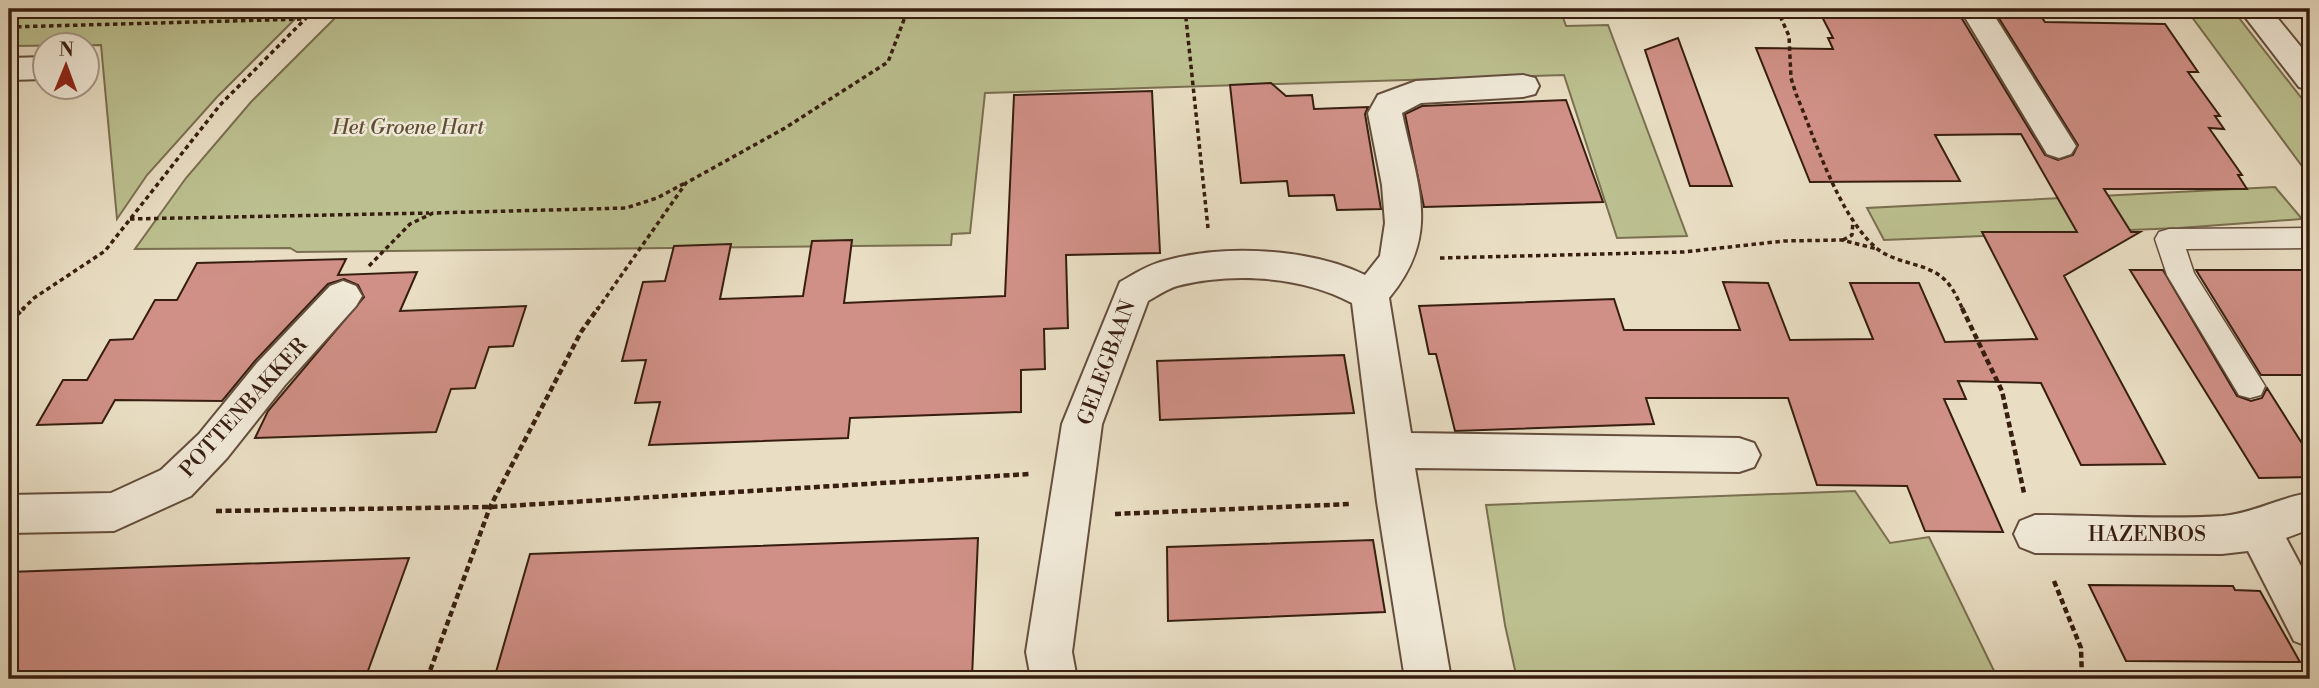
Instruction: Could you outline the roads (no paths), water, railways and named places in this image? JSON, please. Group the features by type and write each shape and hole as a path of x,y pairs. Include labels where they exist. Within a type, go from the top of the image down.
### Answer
{"street":[{"path":"1975,9 2059,146"},
{"path":"2254,9 2310,79"},
{"path":"9,69 32,68"},
{"path":"1428,679 1398,502 1370,295 1397,259 1404,238 1403,215 1385,113 1390,103 1398,97 1416,92 1523,86"},
{"name":"GELEGBAAN","path":"1054,679 1049,652 1082,424 1133,292 1167,274 1227,264 1293,269 1339,279 1370,295"},
{"name":"POTTENBAKKER","path":"9,514 114,512 147,499 176,483 213,446 265,382 343,296"},
{"path":"1393,450 1739,455"},
{"name":"HAZENBOS","path":"2035,534 2222,535 2259,530 2289,514 2310,511"},
{"path":"2259,530 2310,626"}],"lane":[{"path":"2250,386 2181,275 2169,239 2310,238"}],"park label":[{"name":"Het Groene Hart","path":"408,128"}]}
